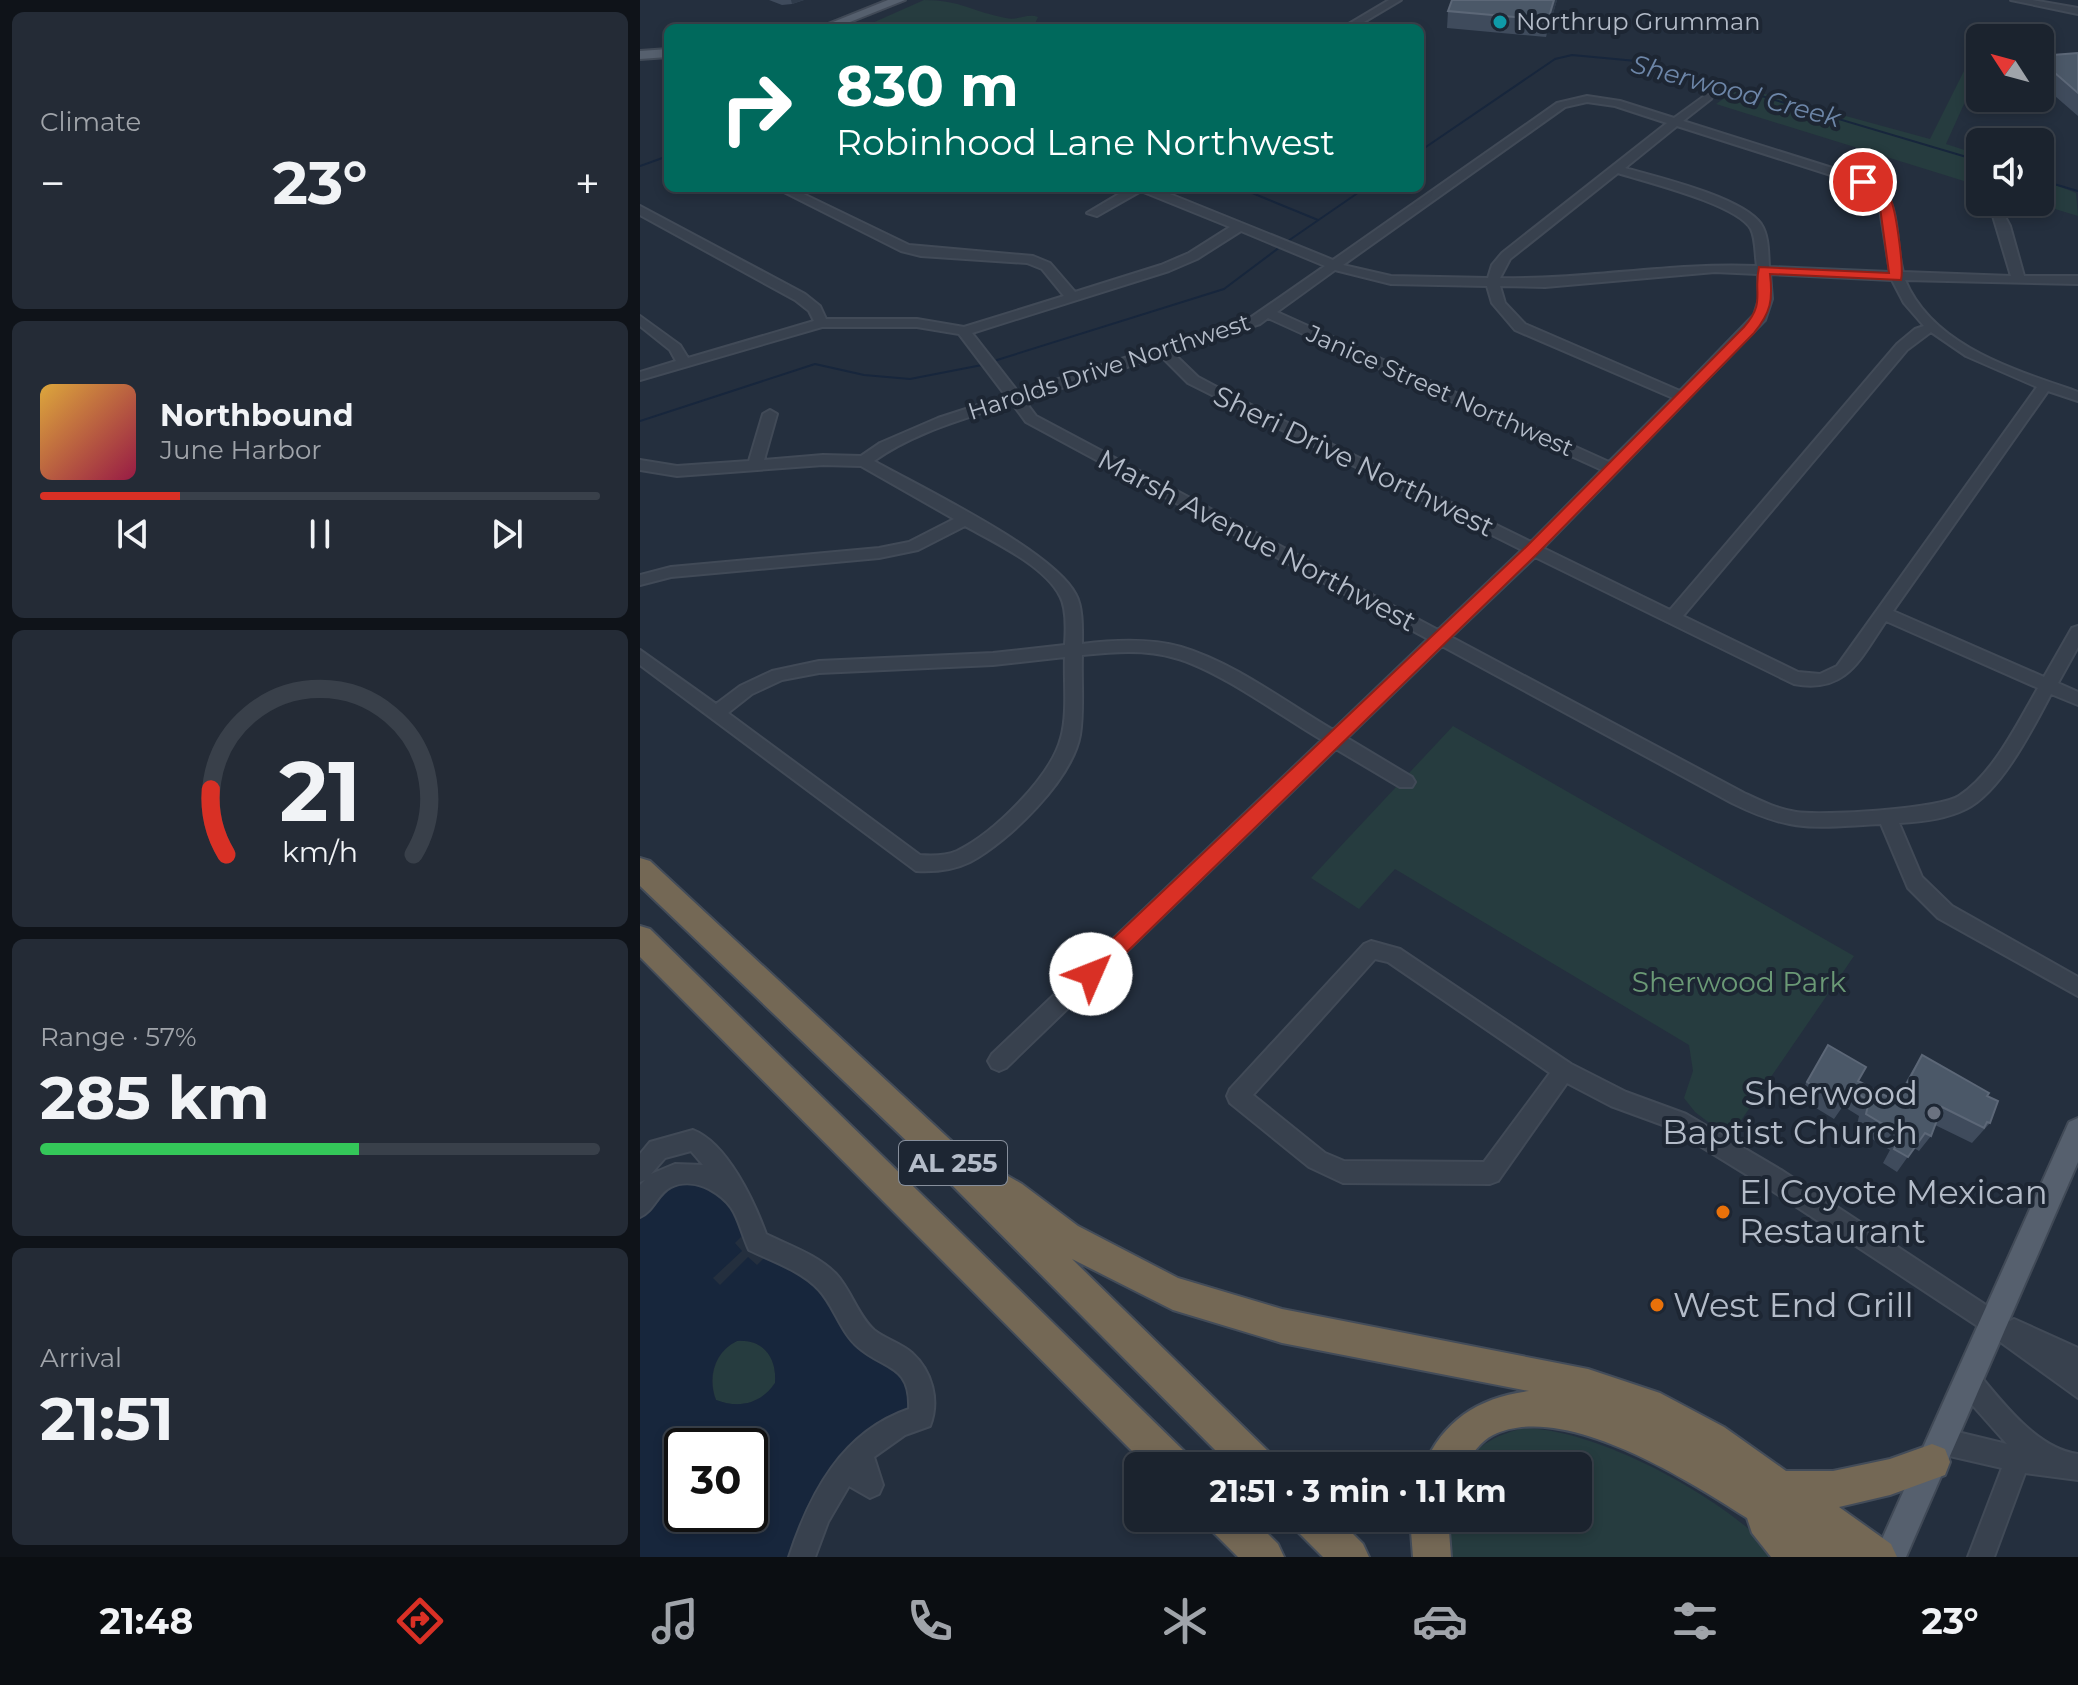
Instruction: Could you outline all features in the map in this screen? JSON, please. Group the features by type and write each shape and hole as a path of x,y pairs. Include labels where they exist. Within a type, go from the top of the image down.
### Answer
{"highway":[{"name":"AL 255","path":"640,869 948,1159 1243,1452"},
{"name":"AL 255","path":"640,938 1159,1452"},
{"path":"948,1159 1011,1195 1066,1238 1173,1293 1282,1326 1498,1367 1588,1387 1647,1406 1711,1440 1878,1557"},
{"path":"1451,1452 1488,1418 1531,1409 1582,1416 1672,1453 1727,1485 1836,1557"},
{"path":"1784,1489 1833,1490 1890,1477 1937,1451"},
{"path":"1727,1485 1777,1531 1795,1557"},
{"path":"1239,1532 1265,1557"},
{"path":"1324,1532 1350,1557"},
{"path":"1430,1532 1432,1557"}],"main road":[{"path":"835,24 899,0"},
{"path":"856,24 916,0"},
{"path":"640,55 664,53"},
{"path":"640,61 664,59"},
{"path":"1890,1557 2078,1131"}],"street":[{"path":"1354,24 1396,0"},
{"path":"2016,0 2078,9"},
{"path":"2043,0 2078,9"},
{"path":"1683,397 1520,327 1500,307 1493,283 1502,259 1707,97"},
{"name":"Harolds Drive Northwest","path":"864,461 877,451 925,428 1228,331 1269,313 1564,103 1601,100 1857,180 1876,189 1885,199 1896,277 1911,303 1934,327 1982,359 2078,397"},
{"path":"999,1061 1532,550 1760,317 1766,301 1756,229 1742,214 1617,169"},
{"path":"790,192 913,250 1029,259 1046,266 1072,297"},
{"path":"1093,213 1130,192"},
{"path":"1155,192 1358,275 1391,280 1560,282 1701,268 1896,277 2078,280"},
{"path":"640,210 800,297 815,309 821,323"},
{"path":"1999,216 2019,280"},
{"path":"640,376 821,323 917,323 964,331 1174,265 1241,226"},
{"name":"Janice Street Northwest","path":"1269,313 1612,469"},
{"path":"640,320 675,348 684,363"},
{"path":"1672,618 1902,347 1920,332 1934,327"},
{"name":"Marsh Avenue Northwest","path":"964,331 1031,419 1773,815 1804,823 1936,813 1966,802 1991,778 2078,632"},
{"name":"Sheri Drive Northwest","path":"1164,351 1188,376 1208,389 1794,678 1813,682 1831,679 1843,670 2045,385"},
{"path":"755,465 770,414"},
{"path":"640,465 677,471 823,460 864,461 1018,549 1057,579 1070,598 1073,650 1071,736 1061,762 1033,799 993,836 962,857 935,864 916,863 640,656"},
{"path":"640,580 683,570 879,553 913,546 966,519"},
{"path":"1883,613 2078,699"},
{"path":"715,713 746,690 778,675 819,667 993,659 1073,650 1148,647 1177,652 1206,663 1406,782"},
{"path":"1887,816 1915,882 1945,912 2078,987"},
{"path":"1564,1071 1490,1173 1343,1172 1317,1160 1238,1096 1371,950 1393,955 1564,1071 1619,1099 1678,1121 1773,1178 1993,1323 2078,1386"},
{"path":"640,1171 658,1149 682,1141 697,1142 744,1206 757,1242 801,1263 827,1281 865,1338 902,1360 922,1389 921,1417 893,1428 853,1461 823,1500 802,1557"},
{"path":"658,1149 668,1177"},
{"path":"640,1206 644,1198 668,1177 689,1170 707,1174 721,1184 727,1181"},
{"path":"1993,1323 2078,1360"},
{"path":"1968,1381 2022,1450"},
{"path":"1981,1557 2022,1450"},
{"path":"1937,1451 2022,1450 2069,1464"}],"green space":[{"path":"924,0 958,4 1010,19 1038,17 1035,24 870,24"},
{"path":"1966,69 1966,100 1946,144 1966,150 1966,182 1716,104 1740,87 1930,139"},
{"path":"2054,184 2076,193 2078,216 2054,209"},
{"name":"Sherwood Park","path":"1453,726 1854,956 1729,1138 1695,1112 1684,1098 1693,1071 1689,1045 1395,869 1359,909 1311,878"},
{"path":"737,1341 755,1343 767,1352 774,1366 775,1383 763,1396 749,1403 725,1403 716,1400 713,1375 718,1359"},
{"path":"1524,1428 1554,1431 1624,1454 1696,1491 1756,1535 1778,1557 1443,1557 1441,1532 1592,1532 1592,1452 1475,1452 1506,1433"}],"water":[{"path":"701,1176 730,1205 746,1237 820,1288 906,1383 911,1413 889,1424 793,1557 640,1557 640,1213 659,1188","holes":["737,1341 755,1343 767,1352 774,1366 775,1383 763,1396 749,1403 733,1404 716,1400 712,1383 714,1366 729,1346"]}],"pier":[{"path":"743,1235 765,1257 757,1265 748,1257 720,1285 713,1278 742,1251 735,1243"}],"building":[{"path":"1452,0 1554,0 1548,20 1448,11"},
{"path":"2078,53 2078,93 2054,72 2054,55"},
{"path":"1828,1045 1866,1067 1858,1081 1897,1102 1922,1055 1998,1101 1990,1123 1987,1122 1984,1128 1942,1107 1931,1136 1925,1133 1908,1157 1894,1149 1901,1135 1866,1114 1869,1101 1852,1090 1844,1104 1807,1082"}],"waterway":[{"name":"Sherwood Creek","path":"1424,148 1555,59 1572,55 1647,62 1966,157"},
{"name":"Sherwood Creek","path":"640,166 664,157"},
{"name":"Sherwood Creek","path":"2054,184 2078,191"},
{"name":"Sherwood Creek","path":"1250,192 1318,220"},
{"name":"Sherwood Creek","path":"1288,241 1359,192"},
{"path":"997,360 1224,289 1280,247"},
{"path":"640,421 815,364 864,375 910,379 982,365"}],"place":[{"name":"Northrup Grumman","path":"1500,22"},
{"name":"Sherwood Baptist Church","path":"1934,1113"},
{"name":"El Coyote Mexican Restaurant","path":"1723,1212"},
{"name":"West End Grill","path":"1657,1305"}],"route":[{"path":"1091,974 1532,550 1749,330 1763,312 1766,301 1763,270 1896,277 1885,199 1880,192 1863,182"}]}
